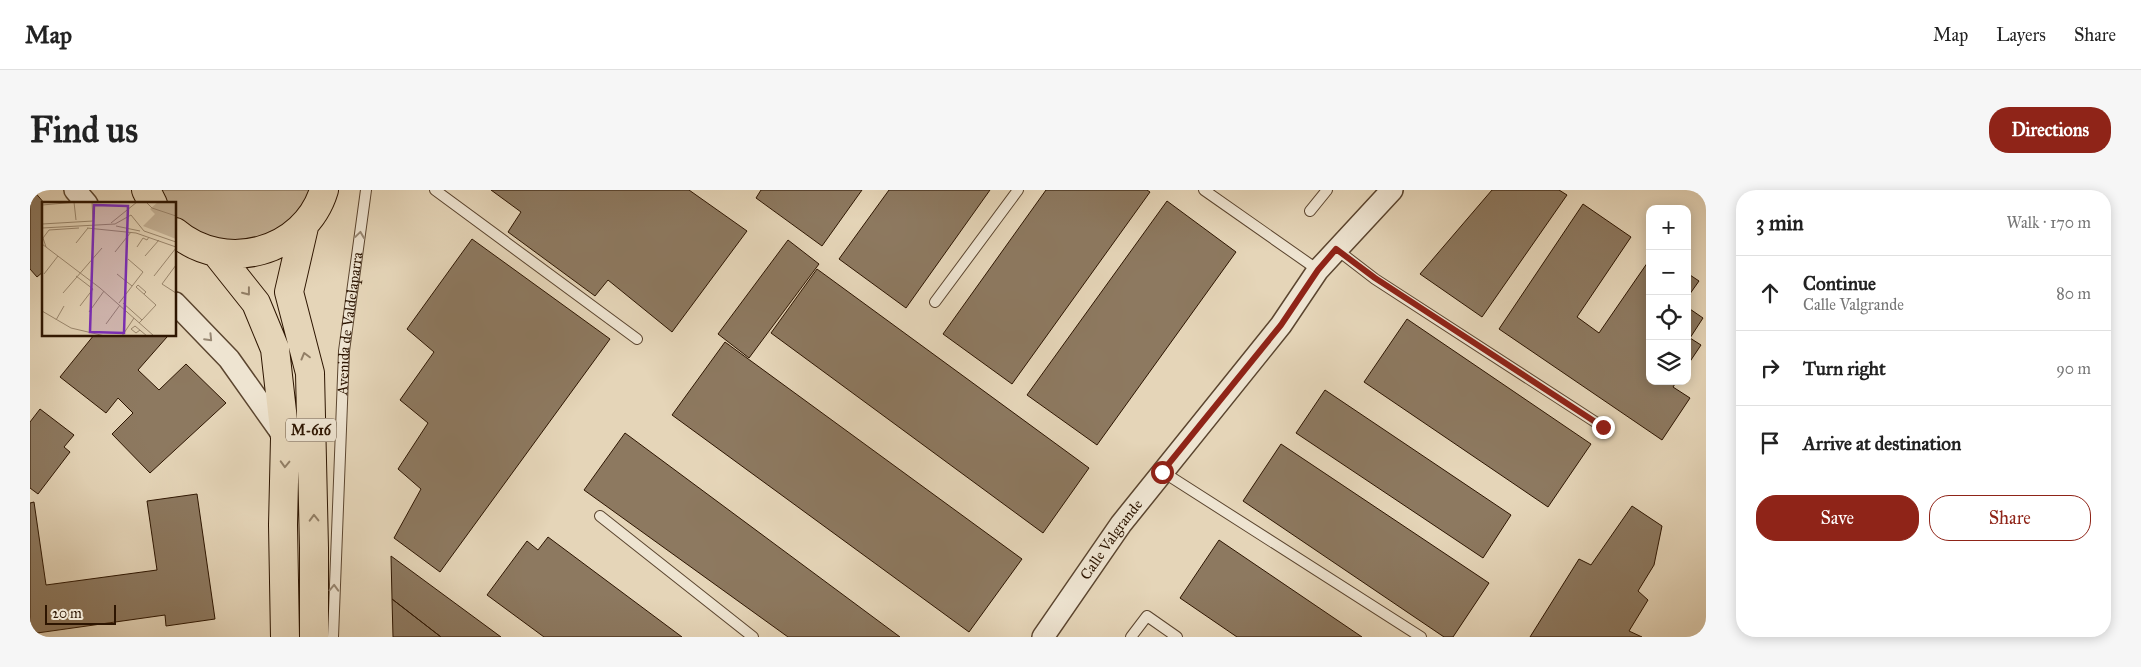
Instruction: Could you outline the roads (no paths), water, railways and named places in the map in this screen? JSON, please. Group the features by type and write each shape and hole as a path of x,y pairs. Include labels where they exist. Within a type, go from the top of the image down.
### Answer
{"highway":[{"name":"M-616","path":"176,233 187,242 217,254 248,255 278,245 304,226 320,203 324,190"},
{"name":"M-616","path":"304,226 288,292 310,373 314,637"},
{"name":"M-616","path":"217,254 256,303 275,349 285,438 283,531 286,637"}],"street":[{"path":"75,190 85,202"},
{"name":"Calle Valgrande","path":"1043,637 1121,524 1281,325 1318,270 1392,190"},
{"path":"176,303 229,359 285,438"}],"lane":[{"name":"Avenida de Valdelaparra","path":"333,637 344,350 366,190"},
{"path":"435,190 637,339"},
{"path":"935,302 1018,190"},
{"path":"1204,190 1318,270"},
{"path":"1310,211 1327,190"},
{"path":"1336,249 1375,278 1603,427"},
{"path":"1162,472 1421,637"},
{"path":"600,516 752,637"},
{"path":"1132,637 1148,616 1177,637"}]}
